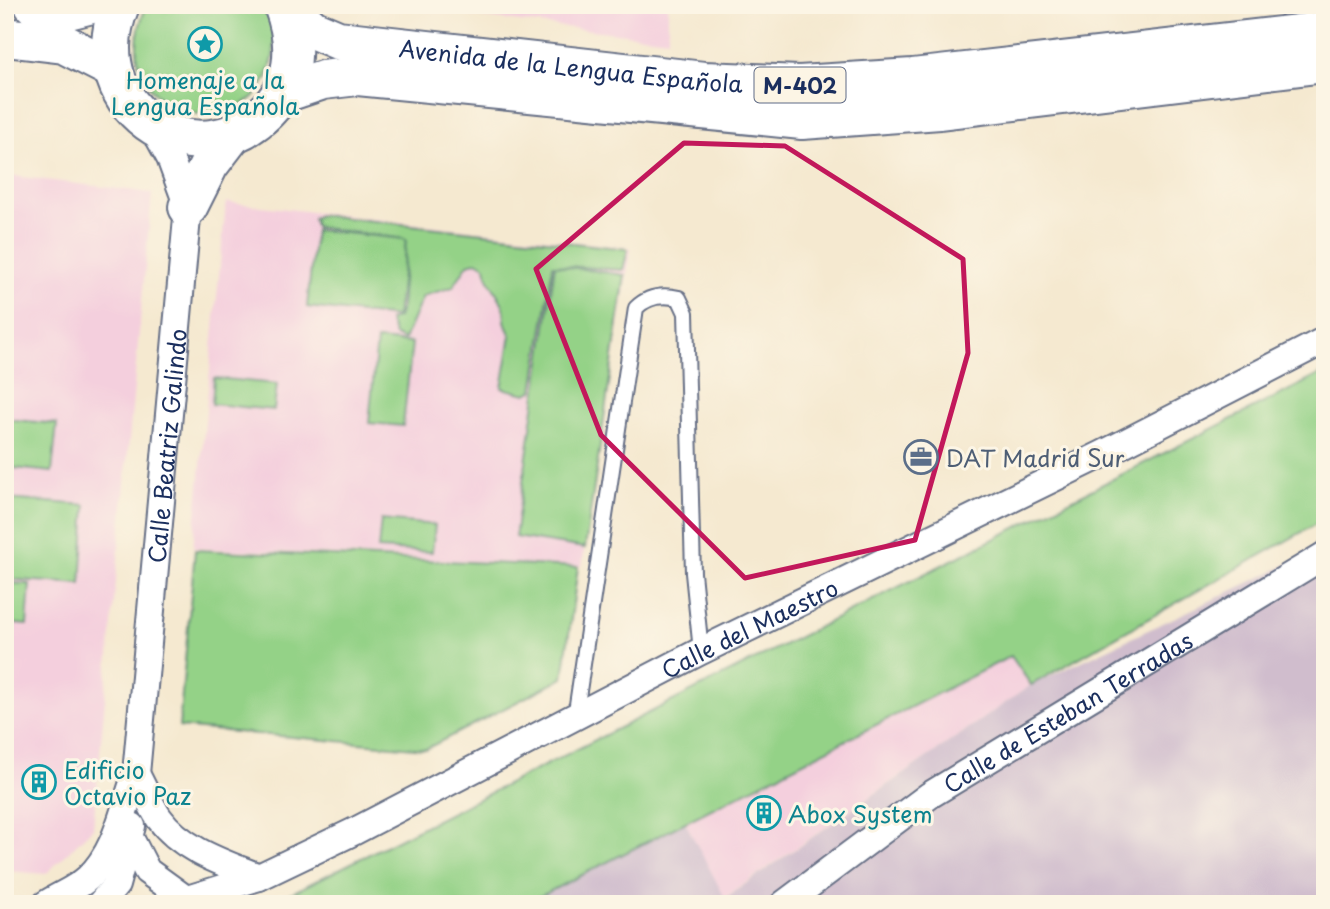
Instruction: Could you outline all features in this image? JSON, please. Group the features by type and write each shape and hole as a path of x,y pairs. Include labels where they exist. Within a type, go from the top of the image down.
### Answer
{"highway":[{"path":"34,5 72,9 88,5"},
{"path":"120,5 110,28 111,68 118,88 132,107 152,125 191,139 222,137 188,207"},
{"name":"Avenida de la Lengua Española","path":"285,5 312,29 338,40 766,85 860,83 913,78 1325,31"},
{"name":"M-402","path":"273,104 291,63 294,40 285,5"},
{"path":"5,37 64,44 111,68"},
{"name":"Avenida de la Lengua Española","path":"222,137 243,132 273,104 323,80 358,76 802,120 940,110 1325,63"}],"street":[{"name":"Calle Beatriz Galindo","path":"100,904 116,885 125,828 138,778 188,207 170,158 152,125"},
{"name":"Calle del Maestro","path":"179,902 259,877 575,718 701,651 1103,454 1325,340"},
{"name":"Calle de Esteban Terradas","path":"784,904 930,794 1325,555"},
{"path":"138,778 159,819 180,840 204,854 259,877"},
{"name":"Calle Beatriz Galindo","path":"46,904 76,887 102,863 125,828"},
{"path":"125,828 147,871 179,902"}],"lane":[{"path":"575,718 636,308 650,298 659,296 679,299 686,313 693,573 701,651"}],"highlighted area":[{"path":"684,143 785,146 963,259 968,353 915,540 745,578 601,435 536,269"}],"shaded area":[{"path":"376,5 668,5 668,39"},
{"path":"5,175 152,193 93,828 46,874 5,871"},
{"path":"226,202 631,248 582,566 193,548"},
{"path":"1325,547 1325,904 525,904 685,822 725,898 1031,685"},
{"path":"1012,656 1031,685 724,898 685,822"}],"green space":[{"path":"147,5 262,5 272,25 274,47 272,62 258,91 236,108 210,114 182,110 159,97 142,74 137,43"},
{"path":"473,5 555,5 555,13 473,8"},
{"path":"319,215 628,249 623,270 553,265 533,391 526,394 502,388 511,335 506,324 504,307 489,280 485,266 477,261 468,264 453,287 423,296 404,340 395,336 389,320 398,318 401,308 406,239 397,317 307,307 315,230 405,239 315,227 313,218"},
{"path":"555,265 625,275 585,548 515,537"},
{"path":"377,340 412,343 403,426 369,423"},
{"path":"1325,372 1325,519 1031,685 1011,656 525,904 270,904"},
{"path":"214,378 277,384 274,410 212,404"},
{"path":"5,419 57,424 52,472 5,467"},
{"path":"5,499 86,505 81,584 5,579"},
{"path":"381,520 435,525 432,552 378,549"},
{"path":"195,550 578,567 563,678 426,749 179,727"},
{"path":"5,583 30,584 27,625 5,623"}],"place":[{"name":"Homenaje a la Lengua Española","path":"205,44"},
{"name":"DAT Madrid Sur","path":"921,457"},
{"name":"Edificio Octavio Paz","path":"39,782"},
{"name":"Abox System","path":"764,813"}]}
